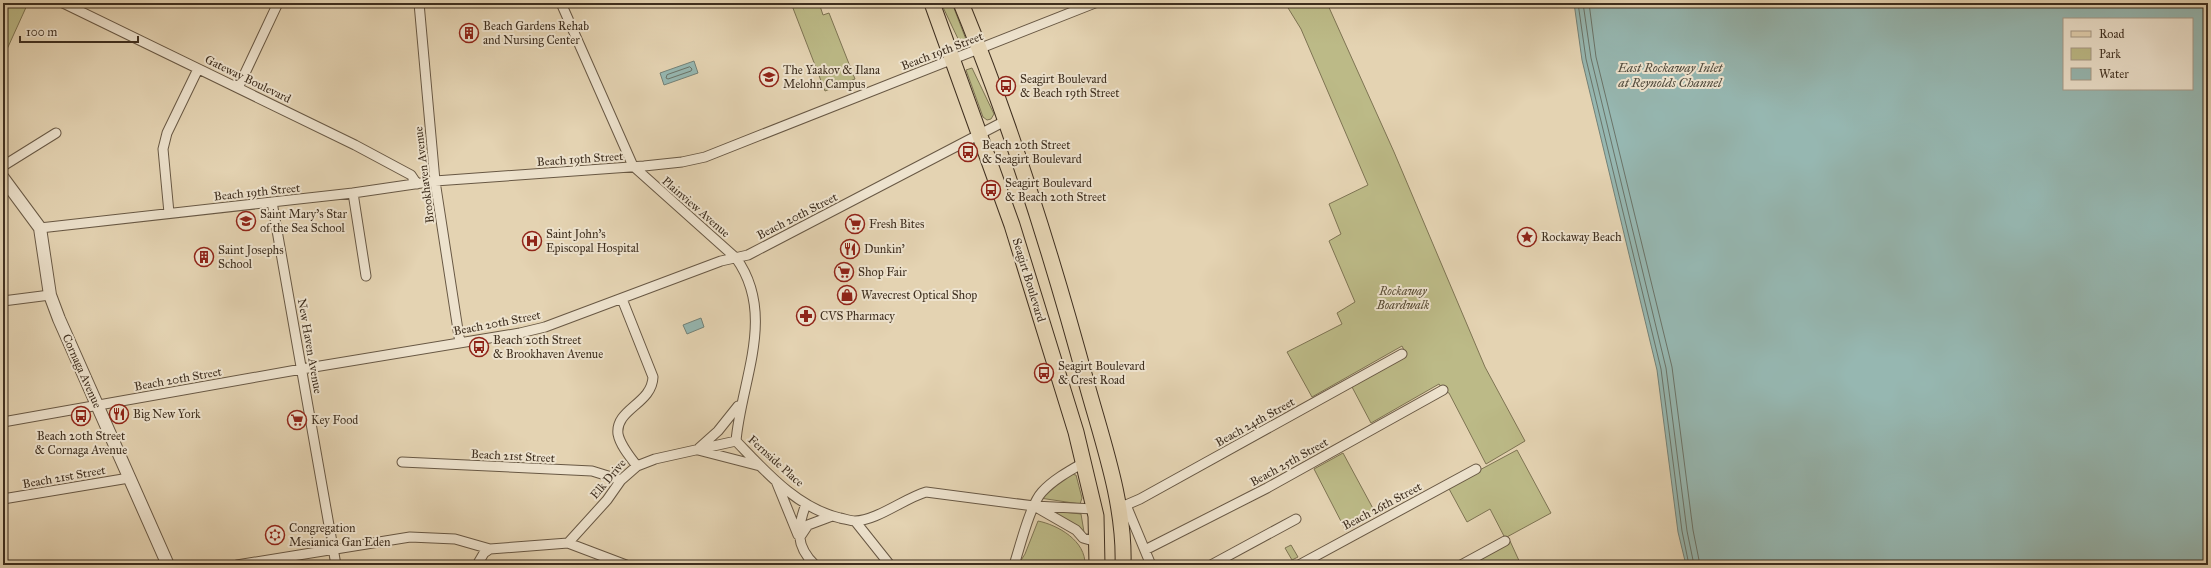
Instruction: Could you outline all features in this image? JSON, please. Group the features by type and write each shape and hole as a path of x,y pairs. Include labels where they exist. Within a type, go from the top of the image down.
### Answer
{"main road":[{"name":"Seagirt Boulevard","path":"932,3 1012,225 1074,425 1094,509 1097,542 1097,565"},
{"path":"961,3 980,50 1005,121 1071,327 1122,506 1123,565"}],"street":[{"name":"Gateway Boulevard","path":"63,3 355,145 411,175 417,184"},
{"path":"238,88 278,3"},
{"name":"Brookhaven Avenue","path":"419,3 435,181 460,343"},
{"name":"Plainview Avenue","path":"561,3 633,166 736,258 743,267 750,289 754,317 755,346 750,374 741,402 736,440"},
{"name":"Beach 19th Street","path":"40,228 353,193 435,181 682,162 705,157 953,59 980,50 1095,3"},
{"path":"169,213 163,149 167,133 198,69"},
{"name":"Beach 20th Street","path":"3,422 302,369 535,330 722,261 748,255 1005,121"},
{"path":"3,166 56,133"},
{"name":"Cornaga Avenue","path":"3,178 40,228 50,295 96,405 168,565"},
{"path":"353,193 366,276"},
{"name":"New Haven Avenue","path":"272,202 336,565"},
{"path":"3,301 50,295"},
{"name":"Elk Drive","path":"568,543 607,500 621,480 637,466 621,442 618,434 618,426 621,418 647,396 652,386 652,377 622,299"},
{"name":"Beach 24th Street","path":"1122,506 1402,354"},
{"name":"Beach 25th Street","path":"1145,550 1267,488 1442,390"},
{"path":"697,449 718,431 741,402"},
{"name":"Fernside Place","path":"637,466 655,459 736,440 760,466 806,504 832,516 855,521"},
{"path":"697,449 760,466"},
{"name":"Beach 21st Street","path":"402,462 592,471 621,480"},
{"path":"1014,565 1034,506 1043,491 1060,477 1083,463"},
{"name":"Beach 26th Street","path":"1299,565 1476,469"},
{"name":"Beach 21st Street","path":"3,499 129,478"},
{"path":"776,480 799,539 802,551 813,564"},
{"path":"890,565 855,521 882,512 914,496 926,492 1034,506 1094,509"},
{"path":"799,539 802,514 806,504"},
{"path":"1034,506 1076,530 1083,538 1097,542"},
{"path":"1122,506 1145,550 1151,565"},
{"path":"799,539 808,525 832,516"},
{"path":"1211,565 1296,519"},
{"path":"237,565 333,548 410,537 455,539 490,549 568,543 626,565"},
{"path":"1461,565 1505,541"},
{"path":"477,565 484,553 490,549"}],"green space":[{"path":"3,3 28,3 3,58"},
{"path":"791,3 819,3 823,15 829,13 855,79 825,91"},
{"path":"941,3 952,3 967,42 961,45"},
{"name":"Rockaway Boardwalk","path":"1285,3 1327,3 1394,152 1485,367 1525,441 1486,464 1449,393 1443,390 1439,384 1371,423 1352,387 1406,354 1402,346 1312,397 1287,352 1342,324 1337,313 1355,302 1329,241 1341,234 1329,204 1368,185 1301,29"},
{"path":"972,68 994,114 991,119 987,120 983,117 966,70"},
{"path":"1517,450 1551,513 1505,538 1490,509 1467,522 1448,487"},
{"path":"1343,453 1376,514 1346,531 1314,469"},
{"path":"1071,474 1076,475 1082,498 1080,504 1040,498"},
{"path":"1046,510 1081,514 1084,532"},
{"path":"1038,521 1062,530 1076,542 1084,556 1085,565 1018,565 1025,554"},
{"path":"1510,541 1521,565 1472,565"},
{"path":"1291,545 1298,557 1292,560 1285,548"}],"water":[{"name":"East Rockaway Inlet at Reynolds Channel","path":"1574,3 2208,3 2208,565 1686,565 1678,532 1657,370 1582,60"},
{"path":"694,61 698,73 664,85 660,73"},
{"path":"701,318 704,327 687,334 683,325"}],"place":[{"name":"Beach Gardens Rehab and Nursing Center","path":"469,33"},
{"name":"The Yaakov & Ilana Melohn Campus","path":"769,77"},
{"name":"Seagirt Boulevard & Beach 19th Street","path":"1006,86"},
{"name":"Beach 20th Street & Seagirt Boulevard","path":"968,152"},
{"name":"Seagirt Boulevard & Beach 20th Street","path":"991,190"},
{"name":"Saint Mary's Star of the Sea School","path":"246,221"},
{"name":"Fresh Bites","path":"855,224"},
{"name":"Rockaway Beach","path":"1527,237"},
{"name":"Saint John's Episcopal Hospital","path":"532,241"},
{"name":"Dunkin'","path":"850,249"},
{"name":"Saint Josephs School","path":"204,257"},
{"name":"Shop Fair","path":"844,272"},
{"name":"Wavecrest Optical Shop","path":"847,295"},
{"name":"CVS Pharmacy","path":"806,316"},
{"name":"Beach 20th Street & Brookhaven Avenue","path":"479,347"},
{"name":"Seagirt Boulevard & Crest Road","path":"1044,373"},
{"name":"Big New York","path":"119,414"},
{"name":"Beach 20th Street & Cornaga Avenue","path":"81,416"},
{"name":"Key Food","path":"297,420"},
{"name":"Congregation Mesianica Gan Eden","path":"275,535"}]}
